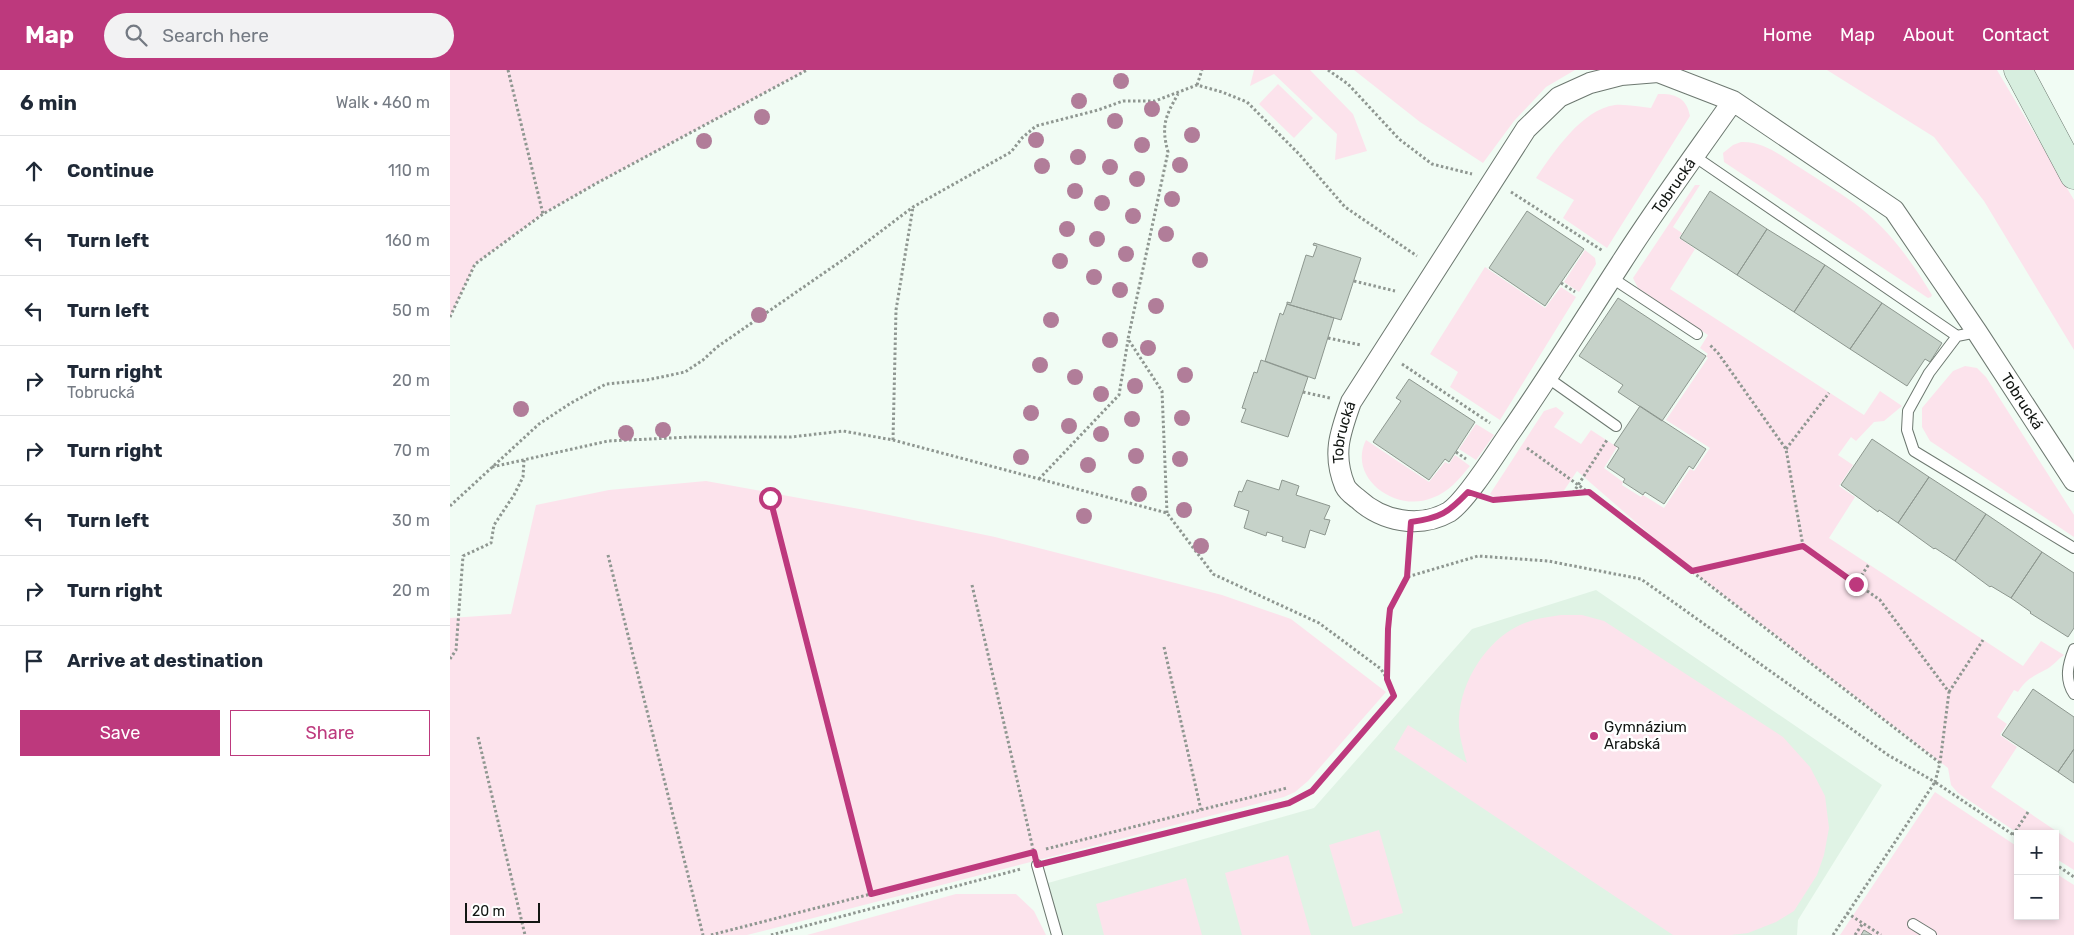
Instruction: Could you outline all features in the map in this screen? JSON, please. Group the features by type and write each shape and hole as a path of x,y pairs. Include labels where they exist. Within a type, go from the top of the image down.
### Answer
{"main road":[{"path":"2018,70 2074,175"}],"street":[{"name":"Tobrucká","path":"1732,101 1616,270 1548,378 1468,492 1450,511 1428,520 1411,522 1384,517 1367,508 1346,489 1339,470 1339,435 1351,402 1526,129 1559,97 1590,83 1621,75 1658,72 1732,101 1894,210 1977,332 2074,482"}],"lane":[{"path":"1694,156 1957,336"},
{"path":"1616,270 1697,334"},
{"path":"1977,332 1957,336 1929,374 1908,412 1907,430 1914,451 2074,548"},
{"path":"1548,378 1616,426"},
{"path":"2074,649 2067,666 2069,686 2074,694"},
{"path":"1037,865 1057,935"},
{"path":"1913,924 1931,935"}],"path":[{"path":"508,70 543,214"},
{"path":"450,317 475,264 543,214 597,182 807,70"},
{"path":"1197,85 1202,70"},
{"path":"1328,70 1348,84 1399,139 1432,164 1493,180 1616,270"},
{"path":"450,506 539,424 571,403 606,384 647,380 684,372 847,257 913,207 1012,152 1022,138 1036,126 1098,110 1123,101 1155,101 1197,85 1222,92 1246,102 1299,154 1345,207 1436,268"},
{"path":"1039,479 1119,395 1128,339 1168,152 1163,134 1166,116 1178,93"},
{"path":"893,440 896,310 913,207"},
{"path":"1354,281 1418,296"},
{"path":"1328,338 1339,340"},
{"path":"771,935 1037,865 1289,803 1312,791 1394,696 1381,669 1319,623 1213,574 1167,513 1162,391 1128,339"},
{"path":"1712,340 1709,345 1718,353 1786,449 1803,546 1880,600 1948,692"},
{"path":"1383,351 1579,484 1940,763"},
{"path":"1303,392 1315,394"},
{"path":"1786,449 1829,393"},
{"path":"1573,494 1616,426"},
{"path":"492,467 608,441 692,436 791,437 843,432 893,440 1167,513"},
{"path":"450,659 456,650 463,556 491,543 494,526 523,477 524,460"},
{"path":"1468,492 1493,500 1589,492"},
{"path":"770,498 871,894"},
{"path":"1387,679 1390,609 1407,577 1411,522"},
{"path":"1692,571 1803,546"},
{"path":"608,555 703,935"},
{"path":"1407,577 1478,556 1548,561 1641,579 1888,755 1935,782 2013,835 2028,812"},
{"path":"1856,584 1869,564"},
{"path":"972,585 1037,865"},
{"path":"1833,935 1935,782 1940,763 1948,692 1983,640"},
{"path":"1164,648 1201,810"},
{"path":"478,737 525,935"},
{"path":"711,935 1287,788"},
{"path":"2059,867 2074,877"},
{"path":"1847,913 1881,935"},
{"path":"1855,935 1863,923"}],"shaded area":[{"path":"450,70 807,70 543,214 475,264 450,317"},
{"path":"1254,70 1310,70 1353,114 1367,151 1335,160 1337,134 1274,74 1250,86"},
{"path":"1354,70 1575,70 1546,87 1514,121 1483,163 1420,122"},
{"path":"1827,70 1997,70 2074,200 2074,350 1984,201 1934,137"},
{"path":"1278,84 1313,118 1294,138 1259,104"},
{"path":"1658,94 1670,94 1679,98 1686,105 1690,116 1607,248 1563,218 1574,200 1536,178 1560,145 1580,123 1591,115 1615,105 1651,108"},
{"path":"1741,142 1757,144 1772,150 1866,212 1898,245 1916,269 1932,295 1931,297 1928,298 1724,162 1723,153 1733,145"},
{"path":"1695,185 1700,185 1673,227 1682,233 1679,238 1695,249 1670,289 1864,415 1880,391 1902,406 1884,421 1874,422 1856,441 1851,437 1838,455 1853,465 1839,486 1855,497 1829,538 2023,666 2041,641 2064,655 2050,667 2030,679 2018,692 2014,690 1997,717 2007,724 2000,735 2017,747 1991,787 2055,830 2014,831 1958,793 1951,785 1948,768 1692,571 1577,471 1563,492 1494,497 1490,494 1544,411 1556,407 1564,413 1554,427 1581,444 1591,430 1617,447 1604,468 1623,482 1622,485 1664,508 1690,469 1694,471 1710,448 1666,420 1708,358 1706,356 1708,354 1700,348 1708,335 1638,288 1633,278"},
{"path":"1585,250 1595,258 1596,264 1579,292 1564,282"},
{"path":"1485,267 1545,308 1561,287 1576,297 1500,420 1450,387 1458,372 1430,354"},
{"path":"1965,366 1977,368 1986,377 2074,515 2074,537 1930,441 1922,427 1922,408 1953,371"},
{"path":"1476,424 1494,435 1476,460 1459,449"},
{"path":"1366,440 1429,482 1445,462 1449,464 1455,455 1470,466 1444,492 1432,498 1404,501 1378,489 1369,479 1363,467 1362,454"},
{"path":"706,481 865,510 995,537 1222,595 1291,619 1386,692 1308,781 1295,792 1284,797 747,935 450,935 450,618 511,614 536,505 609,490"},
{"name":"Gymnázium Arabská","path":"1596,590 1882,785 1798,920 1797,935 1063,935 1048,883 1314,808 1472,629"},
{"path":"1582,615 1604,621 1783,737 1810,767 1825,796 1829,828 1824,855 1817,875 1794,911 1776,922 1748,933 1731,935 1673,935 1394,749 1408,725 1467,763 1460,735 1459,718 1465,690 1477,664 1496,641 1520,625 1545,617"},
{"path":"1935,792 2014,844 2014,920 2059,920 2059,876 2074,885 2074,935 1840,935"},
{"path":"1379,830 1403,913 1353,927 1329,845"},
{"path":"2059,833 2074,843 2074,870 2059,861"},
{"path":"1288,855 1311,935 1242,935 1225,873"},
{"path":"1186,878 1202,935 1104,935 1096,904"},
{"path":"956,894 1016,894 1034,911 1046,935 807,935"}],"building":[{"path":"1710,191 1767,229 1737,275 1680,238"},
{"path":"1527,211 1584,249 1545,306 1489,268"},
{"path":"1767,229 1825,265 1794,312 1737,275"},
{"path":"1314,243 1361,258 1341,320 1287,304 1287,302 1291,303 1306,255 1313,257 1317,246 1313,245"},
{"path":"1825,265 1882,303 1850,349 1794,312"},
{"path":"1618,298 1706,356 1662,421 1618,392 1623,385 1579,356"},
{"path":"1882,303 1942,343 1930,362 1925,359 1907,386 1850,349"},
{"path":"1287,304 1334,318 1315,379 1265,361 1280,313 1283,315"},
{"path":"1261,360 1308,377 1288,437 1241,422 1246,409 1242,408 1254,372 1257,373"},
{"path":"1409,379 1475,422 1449,462 1445,459 1429,480 1373,442 1401,401 1396,398"},
{"path":"1640,406 1706,449 1693,469 1689,466 1664,504 1645,492 1643,495 1623,482 1625,479 1607,467 1619,448 1614,445"},
{"path":"1872,439 1929,477 1898,523 1879,510 1878,512 1841,485"},
{"path":"1929,477 1986,514 1955,561 1934,549 1898,523"},
{"path":"1247,480 1279,490 1282,480 1299,486 1296,495 1330,506 1324,519 1330,520 1325,535 1310,530 1305,548 1282,541 1283,537 1267,532 1266,536 1244,528 1249,511 1234,506 1239,491 1242,492"},
{"path":"1986,514 2042,552 2011,598 1990,587 1955,561"},
{"path":"2042,552 2074,573 2074,628 2068,637 2030,613 2011,598"},
{"path":"2033,689 2074,717 2074,749 2058,772 2002,735"},
{"path":"2074,749 2074,783 2058,772"},
{"path":"1864,930 1872,935 1861,935"}],"place":[{"name":"Gymnázium Arabská","path":"1594,736"}],"route":[{"path":"770,498 871,894 1034,852 1037,865 1289,803 1312,791 1394,696 1387,679 1388,629 1390,609 1407,577 1411,522 1428,520 1450,511 1468,492 1493,500 1589,492 1692,571 1803,546 1856,584"}]}
